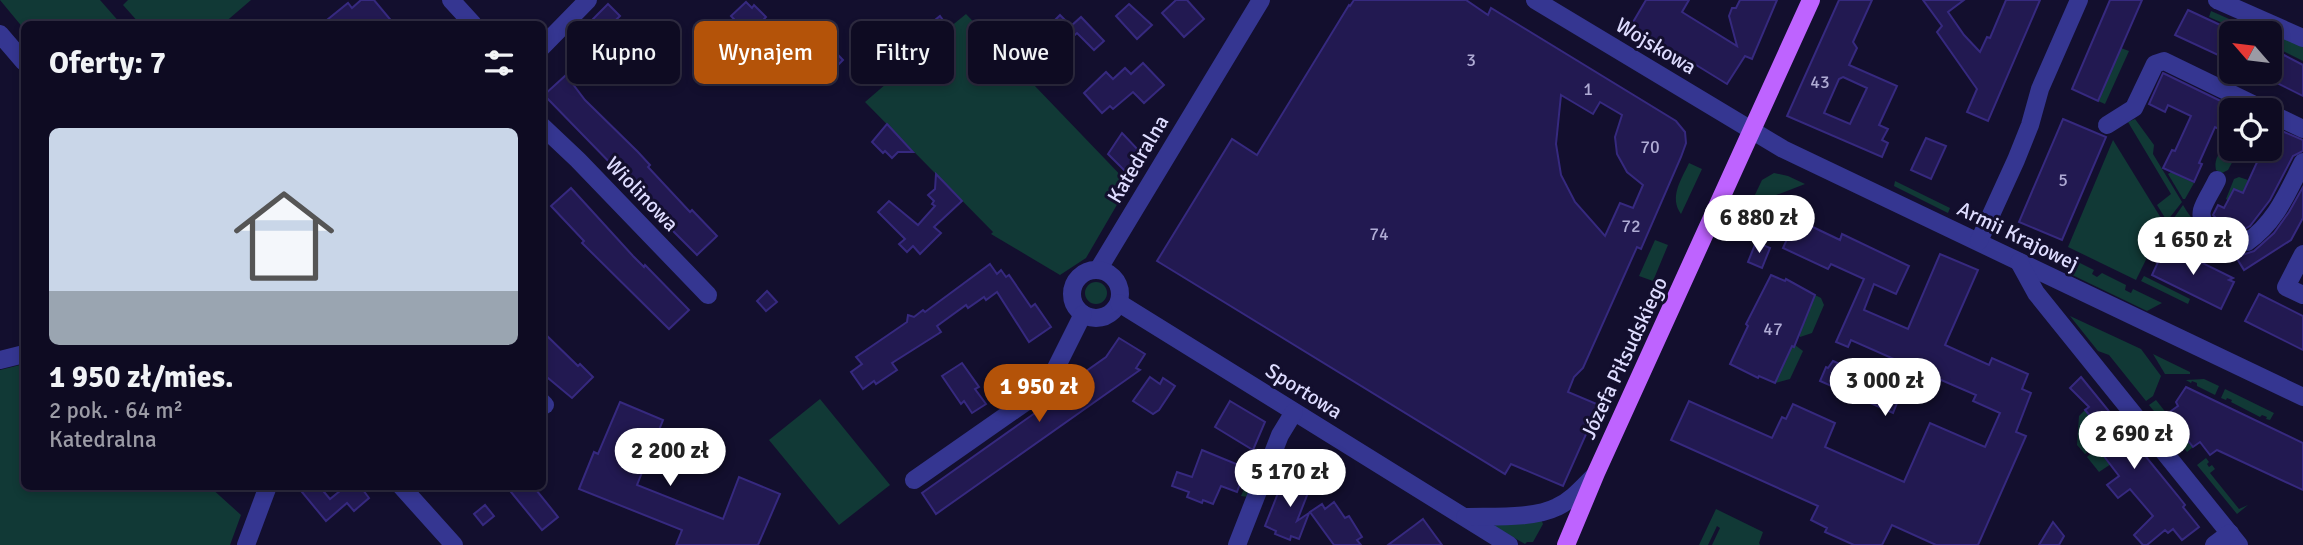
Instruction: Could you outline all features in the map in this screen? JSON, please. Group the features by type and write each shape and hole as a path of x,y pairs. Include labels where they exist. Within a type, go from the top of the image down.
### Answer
{"main road":[{"name":"Józefa Piłsudskiego","path":"1566,545 1596,473 1811,0"}],"street":[{"path":"451,0 470,21"},
{"path":"546,43 588,0"},
{"name":"Katedralna","path":"1098,270 1261,0"},
{"name":"Wojskowa","path":"1535,0 1753,130"},
{"path":"1979,242 2016,160 2040,89 2079,0"},
{"path":"2217,0 2303,38"},
{"path":"0,34 21,58"},
{"path":"2107,125 2134,108 2155,64 2164,61 2240,98"},
{"path":"2282,119 2303,129"},
{"name":"Wiolinowa","path":"546,130 708,295"},
{"name":"Armii Krajowej","path":"1753,130 1783,149 2303,397"},
{"path":"2217,180 2202,210 2204,220 2220,237 2246,243 2262,232 2276,214 2303,162"},
{"path":"2303,254 2286,287 2303,295"},
{"path":"2018,262 2036,293 2235,539 2214,545"},
{"path":"1098,270 1112,275 1120,288 1119,303 1110,314 1103,317 1083,314 1074,302 1073,285 1085,272 1098,270"},
{"name":"Sportowa","path":"1119,303 1509,545"},
{"path":"914,480 1037,394 1052,376 1083,314"},
{"path":"0,360 21,355"},
{"path":"1237,545 1280,435 1294,411"},
{"path":"1465,517 1553,509 1578,493 1596,473"},
{"path":"246,545 267,490"},
{"path":"405,490 454,545"}],"green space":[{"path":"0,0 100,0 118,21 21,21 21,25"},
{"path":"128,0 251,0 226,21 137,21 123,5"},
{"path":"2211,11 2234,21 2219,21 2209,17"},
{"path":"966,14 973,21 968,21 968,84 1033,84 1129,184 1086,258 1060,275 991,234 993,232 865,102 886,84 954,84 954,24"},
{"path":"2282,36 2303,46 2303,61 2282,50"},
{"path":"2121,48 2129,51 2105,104 2098,101"},
{"path":"2135,119 2154,145 2153,154 2182,202 2167,221 2157,205 2171,194 2128,122"},
{"path":"2113,140 2164,223 2136,280 2068,247"},
{"path":"2218,155 2219,161 2233,161 2228,170 2222,173 2216,170"},
{"path":"1689,163 1702,169 1681,214 1676,195"},
{"path":"2171,172 2194,183 2185,199 2168,174"},
{"path":"1774,173 1805,184 1753,204 1762,180"},
{"path":"2239,177 2248,180 2243,193 2234,189 2229,201 2226,199 2234,179"},
{"path":"1895,181 1950,208 1948,213 1894,186"},
{"path":"2183,205 2201,228 2225,245 2220,253 2190,224 2175,228 2158,261 2152,258 2167,228"},
{"path":"1655,240 1668,245 1653,281 1639,276"},
{"path":"2072,259 2094,270 2092,274 2097,277 2102,273 2126,285 2125,290 2131,293 2133,289 2162,303 2147,311 2066,272"},
{"path":"2144,276 2190,299 2188,304 2141,281"},
{"path":"1096,282 1104,285 1107,293 1104,301 1096,304 1088,301 1085,293 1088,285"},
{"path":"1815,295 1821,298 1824,305 1812,333 1800,337 1798,333"},
{"path":"2070,316 2141,349 2161,376 2153,396 2146,401 2109,355 2098,351"},
{"path":"1795,345 1803,351 1790,379 1775,383 1792,346"},
{"path":"2153,354 2190,372 2190,374 2165,374"},
{"path":"21,365 21,490 213,490 241,515 230,545 0,545 0,370"},
{"path":"2204,379 2219,386 2215,395 2197,386 2197,383 2186,380"},
{"path":"2225,389 2274,413 2270,420 2231,402 2232,400 2221,398"},
{"path":"820,399 890,485 839,525 769,440"},
{"path":"2156,400 2193,447 2187,452 2149,405"},
{"path":"2085,410 2091,417 2081,426 2096,445 2085,454 2077,445 2079,416"},
{"path":"2098,447 2111,464 2099,472 2087,457"},
{"path":"1258,455 1264,458 1248,497 1241,496"},
{"path":"2206,458 2209,467 2212,465 2215,469 2210,473 2239,509 2248,505 2237,514 2197,465"},
{"path":"1716,509 1763,532 1760,545 1712,545 1720,528 1717,526 1708,545 1699,545"},
{"path":"1541,519 1543,524 1533,542 1525,544 1495,527 1495,524"}],"building":[{"path":"361,0 374,0 392,21 326,21 348,3 352,8"},
{"path":"1176,0 1187,0 1204,19 1184,37 1162,13"},
{"path":"1354,0 1466,0 1488,15 1491,8 1676,121 1685,132 1686,143 1681,157 1641,249 1637,247 1583,368 1574,377 1568,392 1599,405 1563,486 1511,464 1505,474 1157,261 1232,139 1257,155","holes":["1561,95 1593,114 1600,102 1622,115 1615,137 1617,154 1627,172 1643,185 1633,208 1620,203 1605,236 1575,202 1561,175 1556,144"]},
{"path":"1646,0 1689,0 1682,12 1737,46 1729,16 1732,8 1736,8 1740,0 1777,0 1752,59 1745,56 1727,84 1662,44 1659,48 1629,29"},
{"path":"1839,0 1872,0 1853,42 1857,48 1849,65 1897,86 1879,125 1888,129 1882,140 1888,143 1882,157 1787,116","holes":["1843,77 1867,88 1850,124 1824,113 1839,79"]},
{"path":"1923,0 1964,0 1948,12 1980,52 1987,37 1990,38 2006,0 2040,0 1988,121 1967,112 1977,89 1937,32 1942,26"},
{"path":"2110,0 2142,0 2098,101 2072,89"},
{"path":"746,2 752,8 754,5 766,17 762,21 736,21 731,16"},
{"path":"608,4 620,16 615,21 591,21"},
{"path":"1129,4 1152,25 1137,39 1116,16"},
{"path":"2188,10 2219,24 2219,55 2175,35"},
{"path":"1060,15 1066,21 1054,21"},
{"path":"1081,17 1104,41 1094,50 1077,33 1073,37 1073,24"},
{"path":"837,54 843,60 837,66"},
{"path":"2284,55 2303,65 2303,96 2279,84 2282,84"},
{"path":"1143,63 1164,85 1144,103 1133,92 1113,109 1110,106 1102,113 1084,93 1106,72 1113,79 1125,68 1131,74"},
{"path":"2163,73 2219,100 2219,129 2215,127 2199,163 2202,164 2194,182 2163,168 2172,150 2175,151 2191,116 2168,105 2165,112 2149,104"},
{"path":"566,75 567,84 573,84 585,100 650,165 648,167 690,212 692,210 717,236 697,255 670,230 619,172 546,97 546,93"},
{"path":"2063,119 2106,137 2062,240 2019,222"},
{"path":"887,124 913,152 898,152 892,158 872,142"},
{"path":"2282,131 2303,140 2303,151 2293,156 2270,200 2250,226 2243,230 2222,224 2213,215 2218,205 2224,208 2234,189 2243,193 2258,161 2282,161"},
{"path":"1122,133 1142,154 1128,174 1108,154"},
{"path":"1926,138 1946,146 1931,179 1911,170"},
{"path":"936,174 962,201 934,227 941,233 920,254 913,246 907,252 899,244 905,239 878,212 889,201 918,225 935,206 928,195 935,189"},
{"path":"2303,187 2303,218 2291,240 2244,270 2236,257 2254,251 2274,233"},
{"path":"571,188 633,256 689,310 669,329 582,243 584,241 551,206"},
{"path":"1796,219 1840,240 1842,234 1909,266 1896,294 1874,284 1864,310 1908,329 1940,254 1978,270 1945,345 1989,365 1992,358 2028,374 2022,389 2031,393 2016,432 2026,436 1978,545 1936,545 1892,525 1882,545 1854,545 1825,532 1827,528 1811,520 1818,506 1671,440 1689,401 1772,438 1782,417 1786,419 1793,404 1835,423 1825,447 1904,482 1930,423 1985,447 2000,413 1973,401 1976,395 1925,373 1921,380 1914,378 1899,371 1903,363 1851,340 1848,347 1836,342 1864,279 1831,264 1828,269 1783,248"},
{"path":"1756,242 1770,248 1762,268 1748,262"},
{"path":"2166,245 2233,278 2229,280 2234,282 2221,309 2152,275"},
{"path":"990,264 997,274 1001,270 1006,277 1009,275 1031,307 1035,304 1051,327 1029,342 997,292 968,308 966,305 937,326 941,332 892,363 897,370 863,389 851,372 862,364 856,357 907,322 908,315 914,317 923,310 925,312"},
{"path":"1771,275 1785,281 1786,279 1815,295 1794,347 1792,346 1775,383 1730,364 1748,326 1746,324"},
{"path":"767,291 777,302 766,311 757,301"},
{"path":"2259,294 2303,316 2303,350 2245,321"},
{"path":"546,335 593,377 572,398 546,376"},
{"path":"1119,338 1145,354 1136,368 1140,370 936,514 922,493 1049,403 1048,398 1106,357"},
{"path":"1833,361 1902,391 1893,413 1820,381 1826,367"},
{"path":"962,363 979,387 975,389 986,404 972,413 964,401 961,404 942,376"},
{"path":"1150,377 1160,384 1163,378 1175,386 1159,410 1153,414 1133,401"},
{"path":"2081,377 2178,496 2199,527 2182,540 2173,529 2168,533 2165,530 2147,545 2143,545 2134,535 2153,516 2130,489 2118,498 2107,485 2119,476 2081,426 2091,417 2085,410 2089,407 2070,388"},
{"path":"2186,387 2303,443 2303,490 2217,450 2210,455 2200,442 2193,447 2167,414 2178,406 2176,402"},
{"path":"1230,401 1265,422 1253,450 1215,427"},
{"path":"620,402 663,420 637,485 723,519 739,477 780,494 758,545 676,545 682,530 579,489 594,452 598,454"},
{"path":"1202,450 1246,468 1237,492 1221,486 1213,504 1187,497 1189,492 1172,486 1177,472 1192,477"},
{"path":"1298,474 1313,480 1297,521 1309,513 1299,539 1291,536 1290,540 1265,526 1282,483 1292,487"},
{"path":"300,490 322,490 330,499 341,490 363,490 369,498 354,511 347,503 326,521"},
{"path":"536,490 558,517 542,530 511,492"},
{"path":"1334,502 1345,518 1349,516 1362,537 1357,540 1361,545 1334,545 1310,512 1322,504 1325,509"},
{"path":"485,505 494,516 483,525 474,514"},
{"path":"1423,519 1442,545 1388,545 1415,525"},
{"path":"2053,522 2064,536 2059,545 2039,545"}]}
